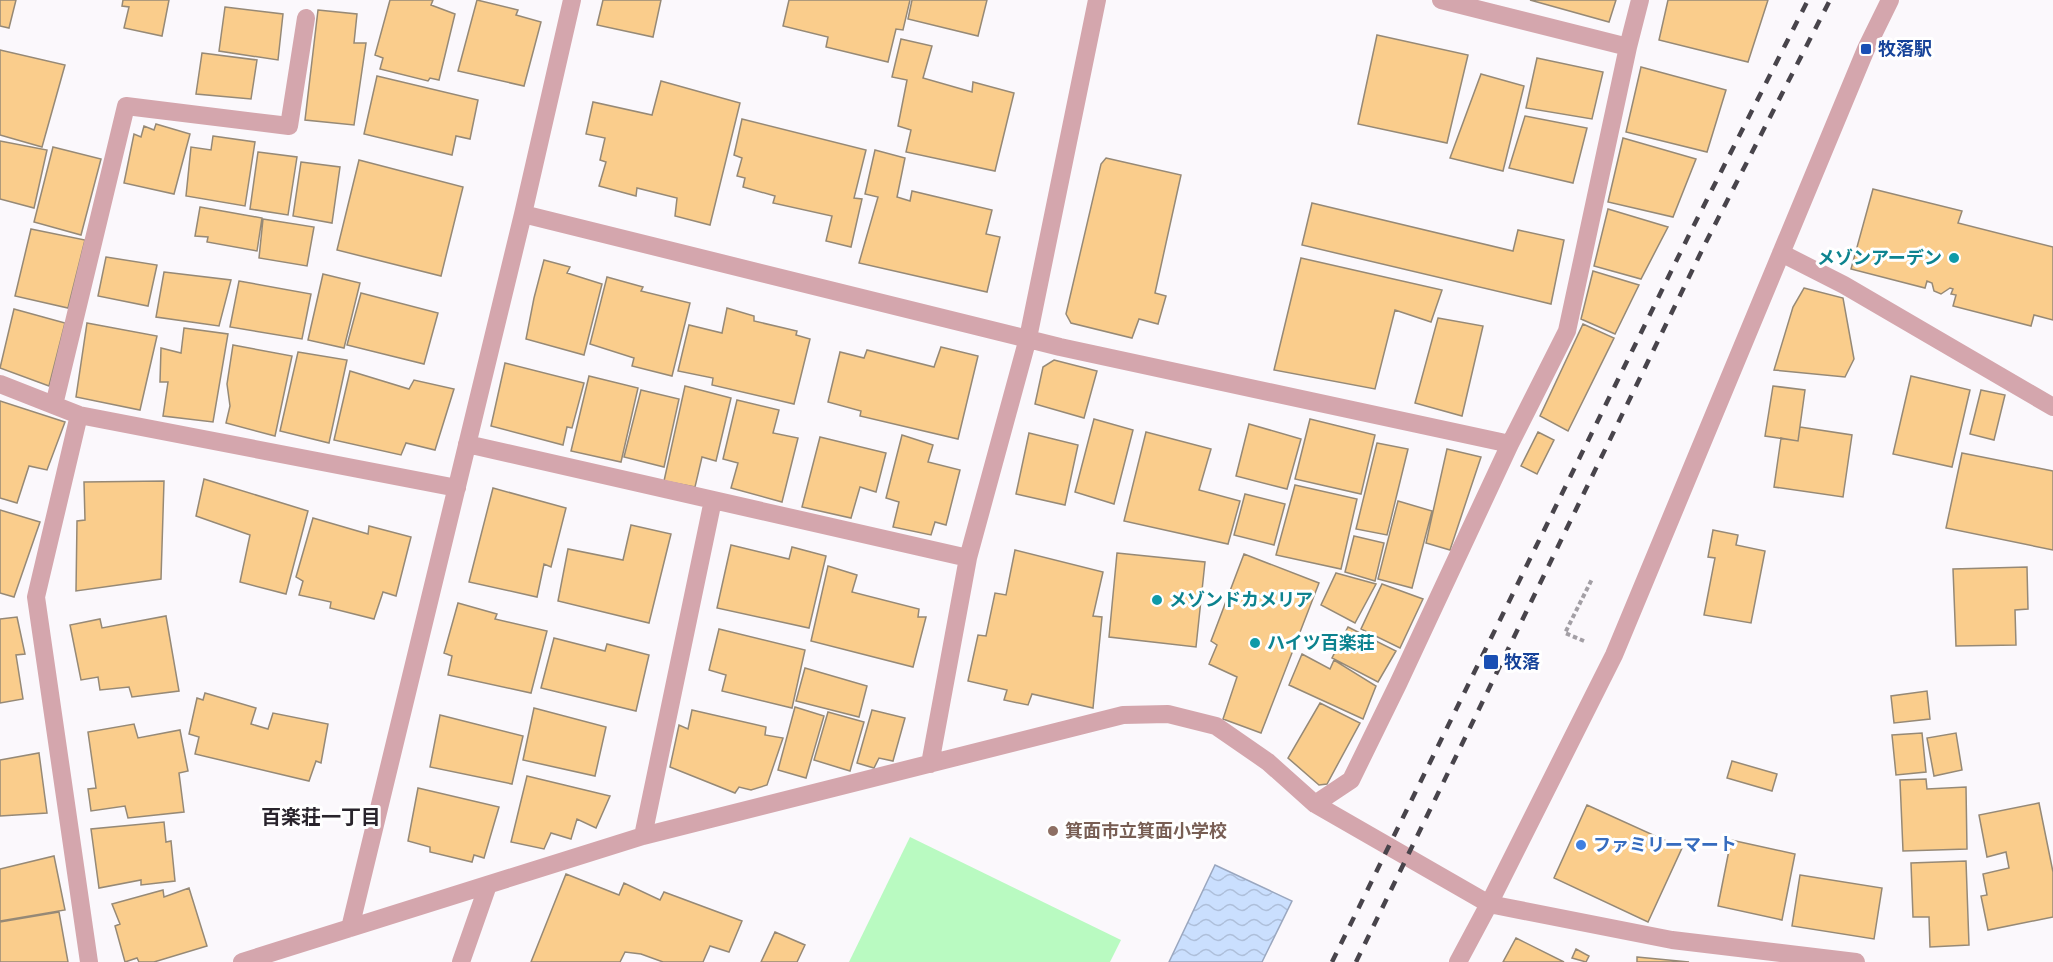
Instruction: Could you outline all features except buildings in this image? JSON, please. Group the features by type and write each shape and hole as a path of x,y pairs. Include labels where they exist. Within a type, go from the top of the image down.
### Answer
{"street":[{"path":"350,928 468,444 572,0"},
{"path":"930,764 968,558 1028,338 1097,0"},
{"path":"1441,0 1628,47"},
{"path":"1315,804 1351,780 1510,444 1567,331 1640,0"},
{"path":"1458,962 1614,655 1866,49 1890,0"},
{"path":"54,405 126,106 289,126 306,18"},
{"path":"523,214 1060,347 1510,444"},
{"path":"1781,253 1844,285 2053,407"},
{"path":"0,384 79,415 457,488"},
{"path":"79,415 36,597 89,962"},
{"path":"468,444 968,558"},
{"path":"643,836 713,500"},
{"path":"242,962 643,836 1123,715 1168,714 1216,726 1268,762 1315,804 1489,904 1672,940 1856,962"},
{"path":"461,962 488,885"}],"path":[{"path":"1587,642 1565,633 1592,579"}],"green space":[{"path":"910,837 1121,940 1110,962 849,962"}],"water":[{"path":"1215,865 1292,901 1262,962 1169,962"}],"railway":[{"path":"1332,962 1689,235 1808,0"},
{"path":"1356,962 1706,242 1830,0"}],"place":[{"name":"牧落駅","path":"1866,49"},
{"name":"メゾンアーデン","path":"1954,258"},
{"name":"メゾンドカメリア","path":"1157,600"},
{"name":"ハイツ百楽荘","path":"1255,643"},
{"name":"牧落","path":"1491,662"},
{"name":"箕面市立箕面小学校","path":"1053,831"},
{"name":"ファミリーマート","path":"1581,845"}],"district":[{"name":"百楽荘一丁目","path":"321,817"}]}
